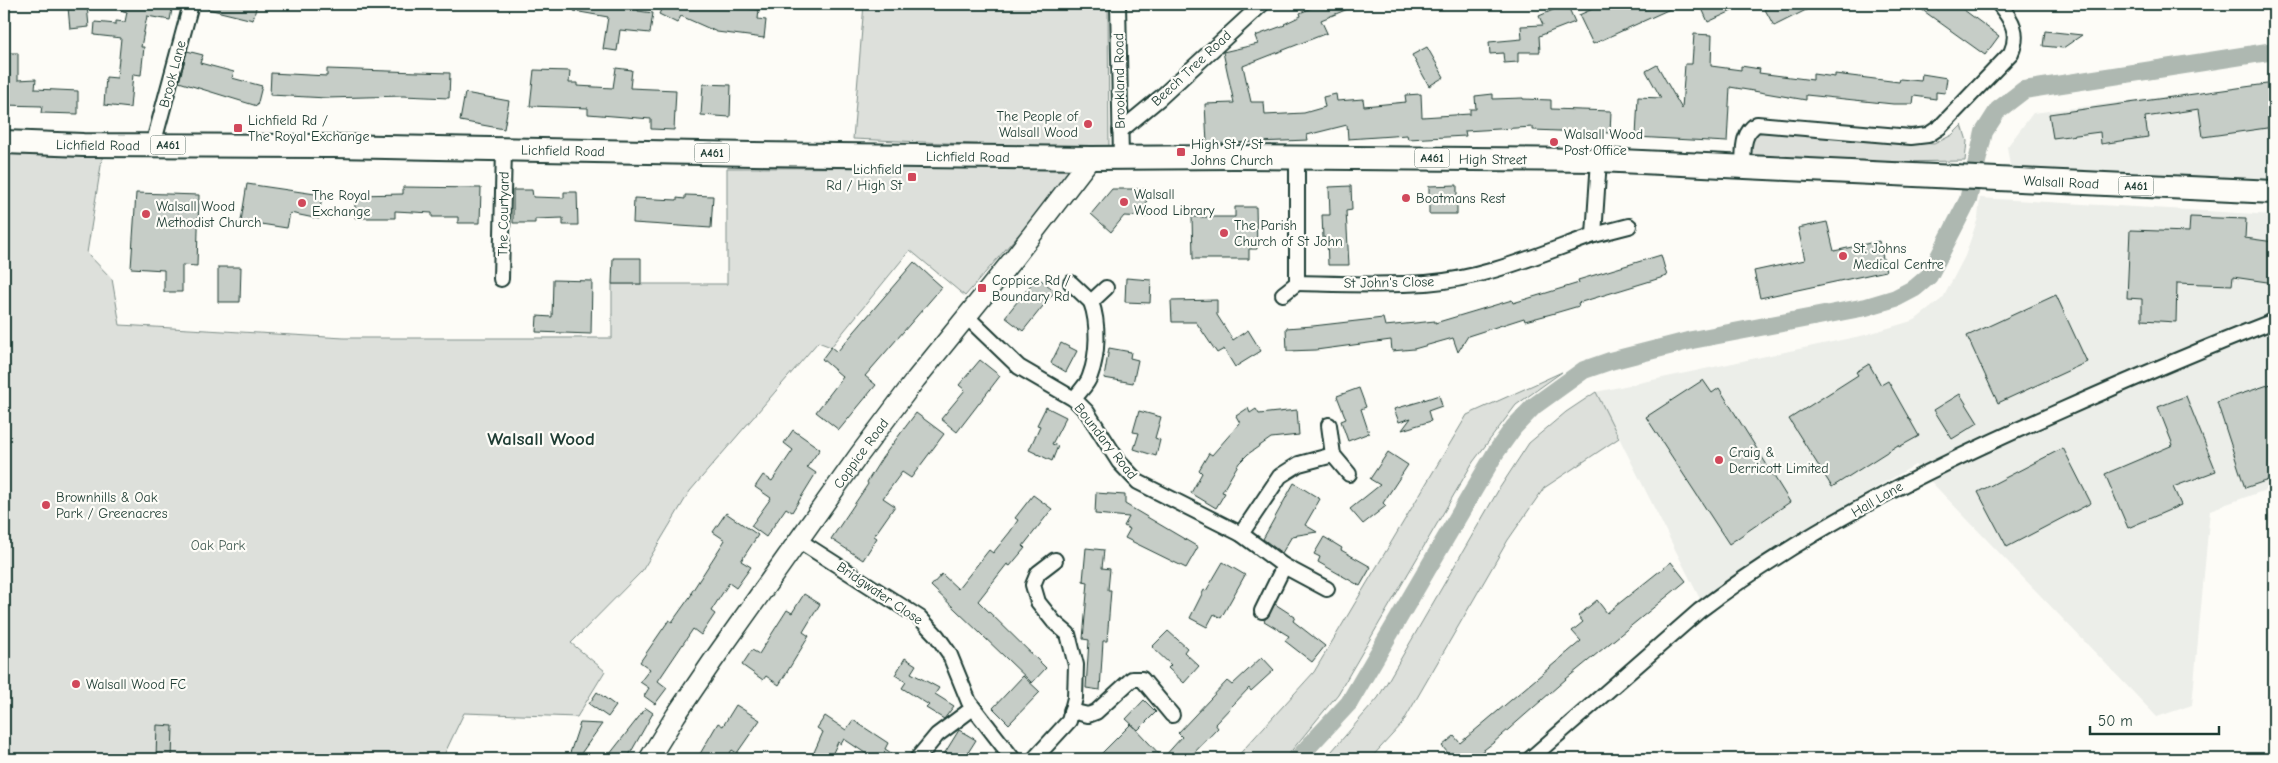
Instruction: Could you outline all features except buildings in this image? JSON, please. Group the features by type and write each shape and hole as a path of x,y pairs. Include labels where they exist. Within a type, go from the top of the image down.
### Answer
{"highway":[{"name":"Lichfield Road","path":"4,142 1121,158"},
{"name":"High Street","path":"1121,158 1297,157 1599,160 1997,180"},
{"name":"Walsall Road","path":"1997,180 2274,192"}],"main road":[{"name":"Coppice Road","path":"649,759 676,715 798,540 916,379 1014,258 1091,158"}],"street":[{"name":"Brook Lane","path":"152,145 191,4"},
{"name":"Brookland Road","path":"1118,4 1121,158"},
{"name":"Beech Tree Road","path":"1120,131 1160,98 1262,4"},
{"path":"1744,167 1744,139 1748,130 1757,124 1911,137 1928,135 1940,127 1975,92 2010,53 2015,44 2014,22 2000,4"},
{"name":"The Courtyard","path":"501,280 504,149"},
{"path":"1283,294 1297,282 1297,157"},
{"path":"1594,235 1599,160"},
{"name":"St John's Close","path":"1297,282 1428,283 1485,272 1594,235 1629,226"},
{"path":"1071,283 1091,302 1096,316 1098,334 1090,377 1074,399"},
{"path":"1091,302 1106,288"},
{"name":"Boundary Road","path":"966,316 1019,367 1074,399 1087,412 1119,462 1138,482 1241,534 1284,566 1326,589"},
{"name":"Hall Lane","path":"1530,759 1699,611 1811,536 1906,482 1994,440 2181,357 2274,322"},
{"path":"1329,425 1333,455 1349,474"},
{"path":"1241,534 1280,476 1299,464 1333,455"},
{"name":"Bridgwater Close","path":"798,540 920,618 938,636 949,653 969,702 1012,759"},
{"path":"1034,759 1069,721 1075,698 1076,665 1068,634 1054,622 1038,602 1033,585 1038,573 1055,560"},
{"path":"1262,611 1284,566"},
{"path":"1071,711 1088,715 1096,712 1132,679 1142,679 1172,714"},
{"path":"918,759 937,735 973,708"}],"shaded area":[{"path":"2274,83 2274,183 2011,172 2007,147 2033,113"},
{"path":"1980,198 2274,215 2274,487 2210,510 2192,705 2157,717 1915,465 1802,531 1700,599 1596,392 1865,335 1915,320 1943,298 1965,256 1978,218"}],"green space":[{"path":"864,4 1108,4 1109,150 853,139"},
{"path":"1962,125 1967,141 1965,161 1884,162 1763,159 1752,157 1750,149 1755,136 1761,131 1934,144 1952,135"},
{"name":"Oak Park","path":"103,153 87,253 112,279 120,325 344,338 612,338 612,284 727,284 727,168 1077,167 965,296 910,250 831,347 818,342 690,491 642,571 571,643 605,671 577,717 464,713 442,759 4,759 4,154"},
{"path":"1562,372 1516,405 1473,462 1338,694 1288,755 1284,759 1235,759 1314,672 1467,415"},
{"path":"1596,392 1619,438 1544,488 1508,540 1402,724 1370,759 1325,759 1378,698 1499,489 1529,443 1566,412"}],"waterway":[{"path":"1297,759 1349,703 1496,452 1514,427 1534,406 1584,370 1610,361 1692,340 1866,307 1896,298 1915,288 1929,276 1968,200 1984,132 1998,110 2024,90 2274,51"}],"place":[{"name":"The People of Walsall Wood","path":"1088,124"},
{"name":"Lichfield Rd / The Royal Exchange","path":"238,128"},
{"name":"Walsall Wood Post Office","path":"1554,142"},
{"name":"High St / St Johns Church","path":"1181,152"},
{"name":"Lichfield Rd / High St","path":"912,177"},
{"name":"Boatmans Rest","path":"1406,198"},
{"name":"Walsall Wood Library","path":"1124,202"},
{"name":"The Royal Exchange","path":"302,203"},
{"name":"Walsall Wood Methodist Church","path":"146,214"},
{"name":"The Parish Church of St John","path":"1224,233"},
{"name":"St. Johns Medical Centre","path":"1843,256"},
{"name":"Coppice Rd / Boundary Rd","path":"982,288"},
{"name":"Craig & Derricott Limited","path":"1719,460"},
{"name":"Brownhills & Oak Park / Greenacres","path":"46,505"},
{"name":"Walsall Wood FC","path":"76,684"}],"district":[{"name":"Walsall Wood","path":"541,438"}]}
